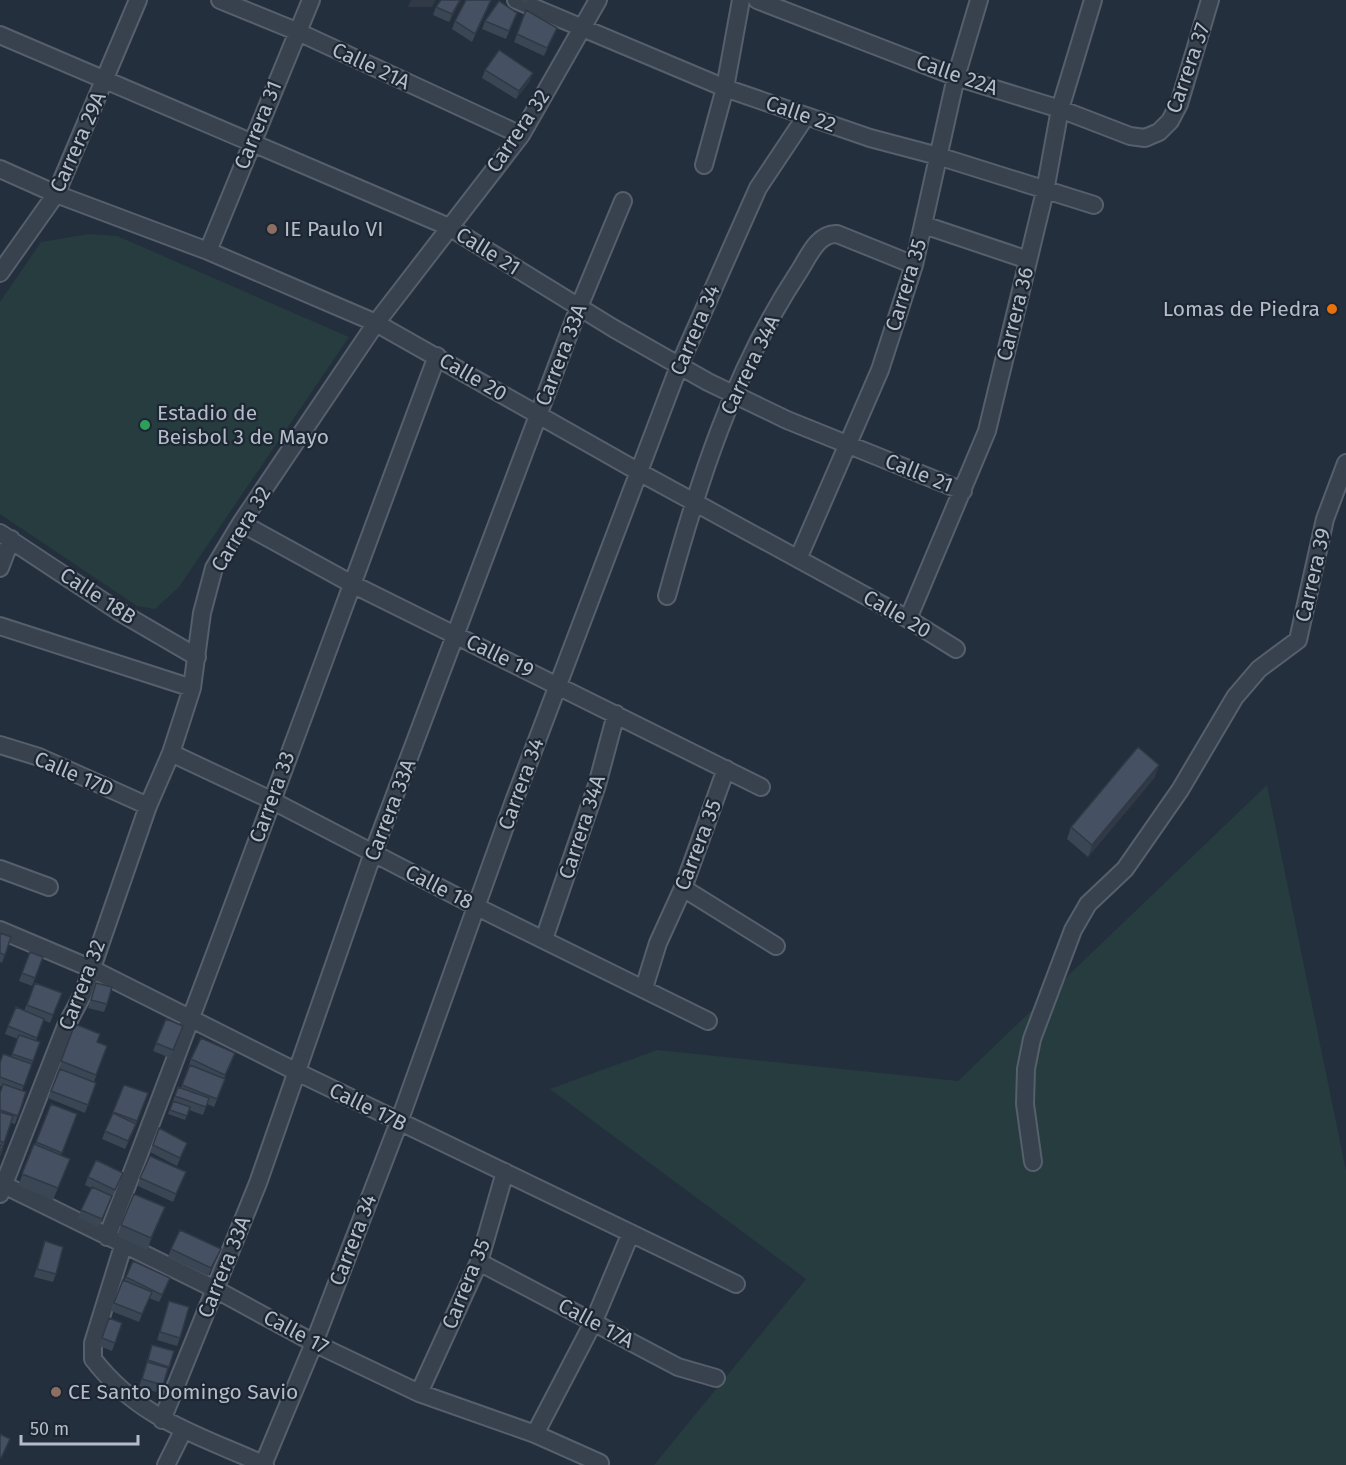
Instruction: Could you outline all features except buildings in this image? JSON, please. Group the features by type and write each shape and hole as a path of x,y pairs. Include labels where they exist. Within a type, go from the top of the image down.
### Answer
{"street":[{"name":"Carrera 29A","path":"0,273 56,194 138,0"},
{"name":"Calle 21A","path":"220,0 296,31 521,135"},
{"name":"Carrera 31","path":"208,251 296,31 311,0"},
{"name":"Calle 22","path":"516,0 725,88 870,138 938,156 1094,205"},
{"name":"Carrera 32","path":"1,1187 13,1167 66,1026 83,994 90,968 148,806 171,753 192,688 202,613 214,568 241,523 376,323 521,135 598,0"},
{"path":"704,165 725,88 741,0"},
{"name":"Calle 22A","path":"758,0 956,77 1060,109 1130,135 1145,138 1158,132"},
{"name":"Carrera 35","path":"798,559 880,370 914,265 956,77 979,0"},
{"name":"Carrera 36","path":"908,619 987,431 1045,191 1060,109 1093,0"},
{"name":"Carrera 37","path":"1158,132 1170,121 1179,104 1210,0"},
{"name":"Calle 21","path":"0,35 449,227 679,366 787,420 963,491"},
{"name":"Carrera 34","path":"264,1465 314,1343 399,1122 558,685 679,366 758,188 806,116"},
{"name":"Calle 20","path":"0,169 56,194 208,251 376,323 639,472 908,619 956,649"},
{"name":"Carrera 33A","path":"162,1420 258,1184 295,1071 373,853 579,307 624,201"},
{"path":"924,225 1028,260"},
{"name":"Carrera 34A","path":"667,596 694,501 733,393 788,288 820,240 829,234 837,234 914,265"},
{"name":"Carrera 33","path":"107,1238 193,1019 271,800 437,356"},
{"name":"Carrera 39","path":"1033,1162 1025,1104 1026,1069 1032,1039 1073,930 1088,904 1125,869 1180,790 1235,697 1259,669 1298,640 1326,519 1346,463"},
{"name":"Calle 19","path":"241,523 352,584 761,787"},
{"path":"0,568 5,536"},
{"name":"Calle 18B","path":"5,536 118,610 197,657"},
{"path":"0,626 192,688"},
{"name":"Carrera 34A","path":"544,939 597,785 616,714"},
{"name":"Calle 17D","path":"0,745 39,758 148,806"},
{"name":"Calle 18","path":"171,753 271,800 477,907 708,1021"},
{"name":"Carrera 35","path":"644,988 658,943 683,888 726,769"},
{"path":"2,874 49,887"},
{"path":"683,888 776,946"},
{"name":"Calle 17B","path":"0,930 90,968 630,1235 736,1284"},
{"name":"Carrera 35","path":"419,1393 479,1262 505,1172"},
{"name":"Calle 17","path":"1,1187 215,1289 314,1343 419,1393 535,1434 600,1462"},
{"path":"535,1434 594,1321 630,1235"},
{"path":"123,1246 93,1343 93,1359 107,1377 126,1395 162,1420 264,1465"},
{"name":"Calle 17A","path":"479,1262 678,1367 716,1378"},
{"path":"166,1465 183,1431"}],"green space":[{"name":"Estadio de Beisbol 3 de Mayo","path":"89,234 117,236 349,337 179,587 155,609 137,606 0,514 0,302 41,242"},
{"path":"1267,785 1346,1171 1346,1465 654,1465 806,1279 550,1089 657,1050 958,1081"}],"place":[{"name":"IE Paulo VI","path":"272,229"},
{"name":"Lomas de Piedra","path":"1332,309"},
{"name":"Estadio de Beisbol 3 de Mayo","path":"145,425"},
{"name":"CE Santo Domingo Savio","path":"56,1392"}]}
